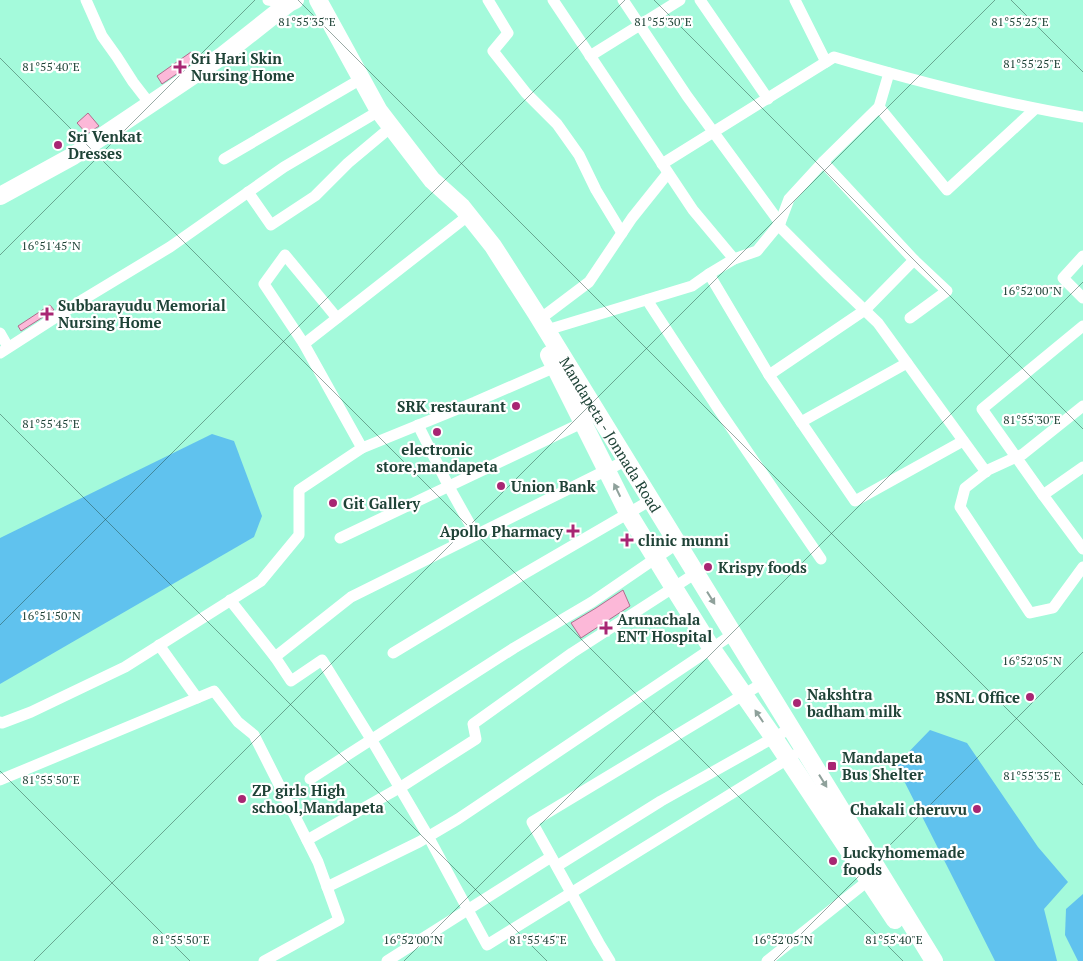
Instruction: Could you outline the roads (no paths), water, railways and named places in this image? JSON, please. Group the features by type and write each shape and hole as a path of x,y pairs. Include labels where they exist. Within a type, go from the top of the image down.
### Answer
{"main road":[{"name":"Mandapeta - Jonnada Road","path":"318,0 379,111 432,180 462,207 466,218 494,246 544,324 561,364 591,418 627,460 804,748 874,876 934,961"},
{"path":"0,196 73,156 222,56 292,1"},
{"path":"466,218 520,304 561,364"},
{"path":"591,418 608,470 628,513 712,649 787,759 874,876 921,961"}],"street":[{"path":"86,0 102,36 150,104"},
{"path":"268,0 292,1"},
{"path":"488,0 508,33 493,52 526,93 563,132 579,155 596,190 622,233"},
{"path":"623,0 687,96 779,224 878,323 986,472"},
{"path":"590,56 680,0"},
{"path":"700,0 768,99"},
{"path":"794,0 826,62"},
{"path":"558,2 590,56 693,210 734,259"},
{"path":"544,324 589,282 665,169 714,133 834,57 889,73 1035,109 1083,117"},
{"path":"544,324 647,300 692,286 734,259 757,251 779,224 789,199 823,162 879,107 889,73"},
{"path":"224,159 361,78"},
{"path":"879,107 947,190 1035,109"},
{"path":"0,333 4,350 170,247 284,167 379,111"},
{"path":"248,192 271,224 314,196 348,163 391,127"},
{"path":"823,162 914,260 947,291 910,318"},
{"path":"304,344 466,218"},
{"path":"337,318 285,255 264,284 304,344 362,448"},
{"path":"1083,256 1063,278 1083,298"},
{"path":"768,375 864,310 914,260"},
{"path":"709,274 768,375 855,501 964,441"},
{"path":"647,300 717,407 821,559"},
{"path":"1083,326 982,410 1083,548"},
{"path":"801,422 907,363"},
{"path":"0,722 2,723 31,712 125,667 261,581 299,535 299,490 362,448 475,402 561,364"},
{"path":"1083,406 1023,454 986,472 965,488 960,507 1030,612 1053,608 1083,568"},
{"path":"340,538 591,418"},
{"path":"418,425 476,535"},
{"path":"275,657 351,597 627,460"},
{"path":"1043,495 1083,467"},
{"path":"393,653 651,500"},
{"path":"310,778 514,648 592,602 678,543"},
{"path":"307,840 399,788 476,739 473,724 572,653 696,573"},
{"path":"230,600 275,657 291,681 322,660 428,836 487,945 804,748"},
{"path":"327,887 428,836 458,818 734,634"},
{"path":"159,645 197,698"},
{"path":"610,961 532,822 763,683"},
{"path":"0,780 214,692 238,722 254,735 318,862 339,920 264,961"},
{"path":"387,961 467,909 791,728"},
{"path":"767,961 874,876"}],"water":[{"path":"212,434 234,441 262,516 254,537 0,684 0,538"},
{"path":"930,730 967,743 1038,847 1068,882 1044,909 1057,961 995,961 896,765"},
{"path":"1083,894 1083,961 1078,961 1065,935 1066,909"}],"place":[{"name":"Sri Hari Skin Nursing Home","path":"180,67"},
{"name":"Sri Venkat Dresses","path":"58,145"},
{"name":"Subbarayudu Memorial Nursing Home","path":"47,314"},
{"name":"SRK restaurant","path":"516,406"},
{"name":"electronic store,mandapeta","path":"437,432"},
{"name":"Union Bank","path":"501,486"},
{"name":"Git Gallery","path":"333,503"},
{"name":"Apollo Pharmacy","path":"573,531"},
{"name":"clinic munni","path":"627,540"},
{"name":"Krispy foods","path":"708,567"},
{"name":"Arunachala ENT Hospital","path":"606,628"},
{"name":"BSNL Office","path":"1030,697"},
{"name":"Nakshtra badham milk","path":"797,703"},
{"name":"Mandapeta Bus Shelter","path":"832,766"},
{"name":"ZP girls High school,Mandapeta","path":"242,799"},
{"name":"Chakali cheruvu","path":"977,809"},
{"name":"Luckyhomemade foods","path":"833,861"}]}
